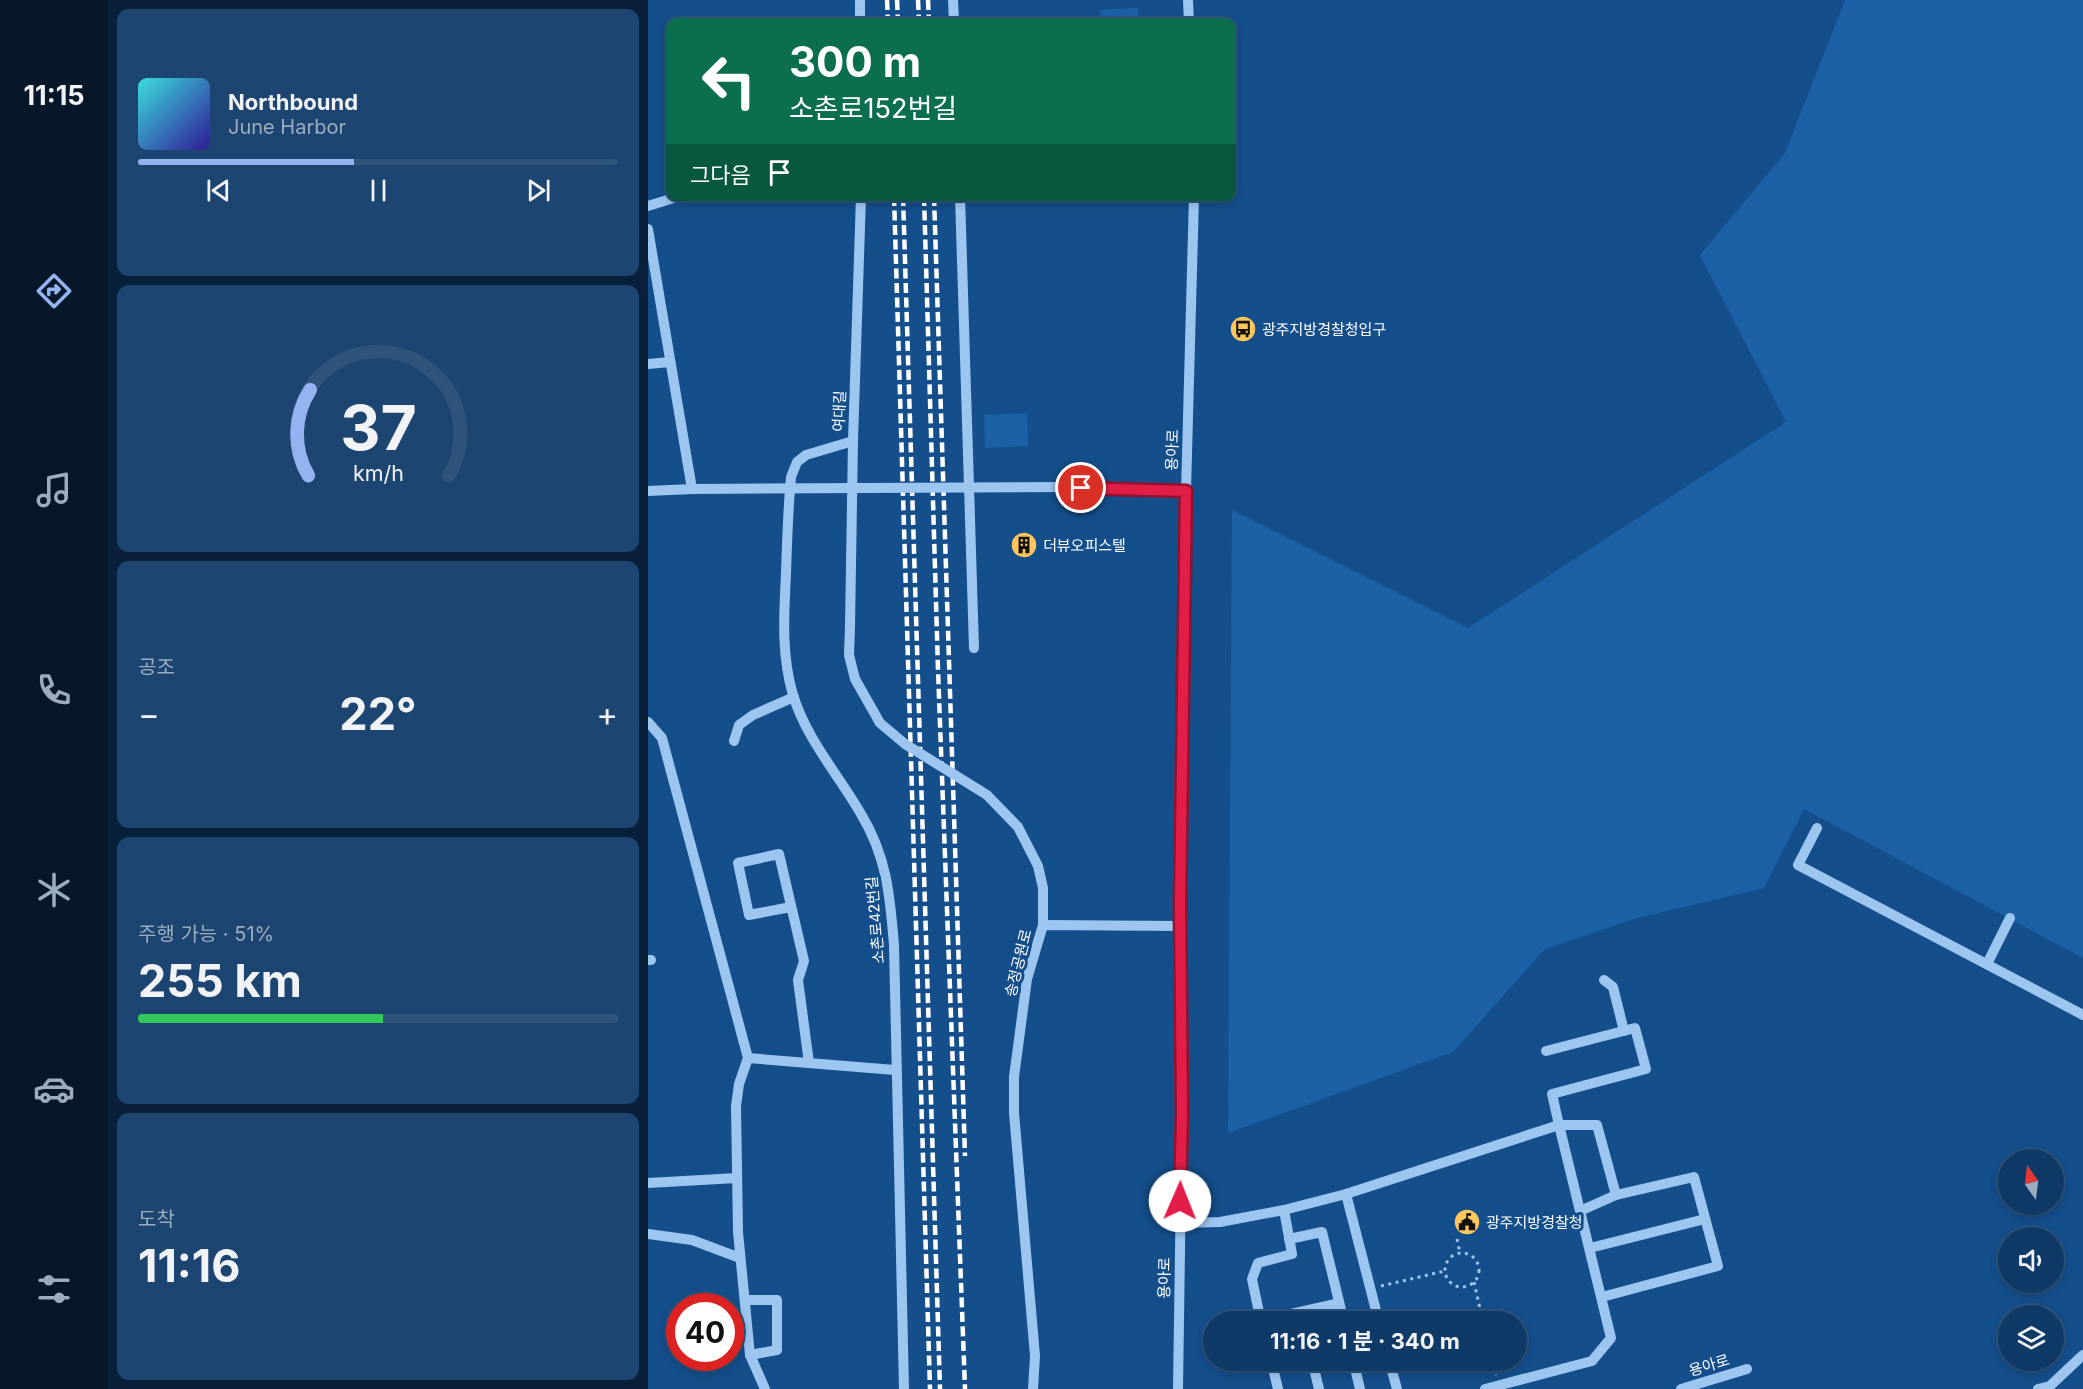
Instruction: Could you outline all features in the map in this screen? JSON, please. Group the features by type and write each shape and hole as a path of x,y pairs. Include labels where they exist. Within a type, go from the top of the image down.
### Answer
{"street":[{"path":"860,0 860,18"},
{"path":"953,0 954,18"},
{"path":"1188,0 1189,18"},
{"path":"648,206 666,200"},
{"name":"여대길","path":"850,626 861,201"},
{"path":"960,201 974,648"},
{"name":"용아로","path":"1178,1389 1182,1113 1180,926 1186,491 1194,201"},
{"path":"648,229 651,260 692,489"},
{"path":"648,364 670,362"},
{"name":"소촌로42번길","path":"853,441 806,455 797,462 791,477 783,634 785,662 794,697 814,741 829,768 861,813 884,861 894,945 904,1389"},
{"path":"648,491 1060,487 1186,491"},
{"name":"송정공원로","path":"850,626 849,655 855,679 880,723 904,744 987,795 1018,827 1038,866 1043,888 1043,925 1027,979 1014,1077 1014,1113 1035,1356 1034,1389"},
{"path":"734,741 739,725 753,715 794,697"},
{"path":"648,722 662,738 748,1058 739,1084 736,1106 740,1258 750,1355 765,1389"},
{"path":"1817,828 1798,865 2083,1015"},
{"path":"790,907 749,915 738,862 779,854 804,961 798,980 809,1063"},
{"path":"1987,964 2010,918"},
{"path":"1043,925 1180,926"},
{"path":"1604,980 1613,987 1624,1030"},
{"path":"1485,1389 1520,1385 1592,1361 1611,1338 1552,1094 1646,1069 1635,1028 1546,1051"},
{"path":"748,1058 896,1070"},
{"path":"1180,1223 1220,1222 1284,1210 1346,1194 1559,1125 1597,1125 1616,1195"},
{"path":"1580,1211 1616,1195 1694,1177 1718,1266 1602,1297"},
{"path":"648,1183 737,1178"},
{"path":"1346,1194 1376,1311"},
{"path":"1258,1311 1252,1279 1258,1263 1292,1254 1284,1210"},
{"path":"1590,1248 1705,1219"},
{"path":"1289,1239 1322,1232 1341,1311"},
{"path":"648,1234 692,1240 740,1258"},
{"path":"745,1300 777,1300 777,1350 750,1355"},
{"path":"1318,1311 1339,1303"},
{"path":"2038,1389 2050,1386 2083,1355"},
{"name":"용아로","path":"1681,1389 1746,1369"},
{"path":"1274,1371 1278,1389"},
{"path":"1315,1371 1319,1389"},
{"path":"1356,1371 1360,1389"},
{"path":"1392,1371 1397,1389"}],"path":[{"path":"1457,1239 1460,1253"},
{"path":"1474,1282 1463,1287 1447,1280 1445,1271 1449,1258 1460,1253 1472,1256 1478,1266 1479,1271 1474,1282 1481,1311"},
{"path":"1371,1288 1445,1271"}],"shaded area":[{"path":"1845,0 2083,0 2083,958 1804,809 1764,888 1634,919 1545,949 1453,1052 1228,1133 1232,510 1468,628 1786,422 1700,255 1785,153"},
{"path":"1138,8 1139,18 1101,18 1100,10"},
{"path":"1027,413 1028,446 985,448 984,415"}],"railway":[{"path":"887,0 888,18"},
{"path":"897,0 898,18"},
{"path":"918,0 919,18"},
{"path":"928,0 929,18"},
{"path":"894,201 930,1389"},
{"path":"903,201 940,1389"},
{"path":"924,201 938,670 965,1389"},
{"path":"934,201 965,1156"}],"place":[{"name":"광주지방경찰청입구","path":"1243,329"},
{"name":"더뷰오피스텔","path":"1024,545"},
{"name":"광주지방경찰청","path":"1467,1222"}],"route":[{"path":"1081,488 1186,491 1180,903 1182,1113 1180,1201"}]}
